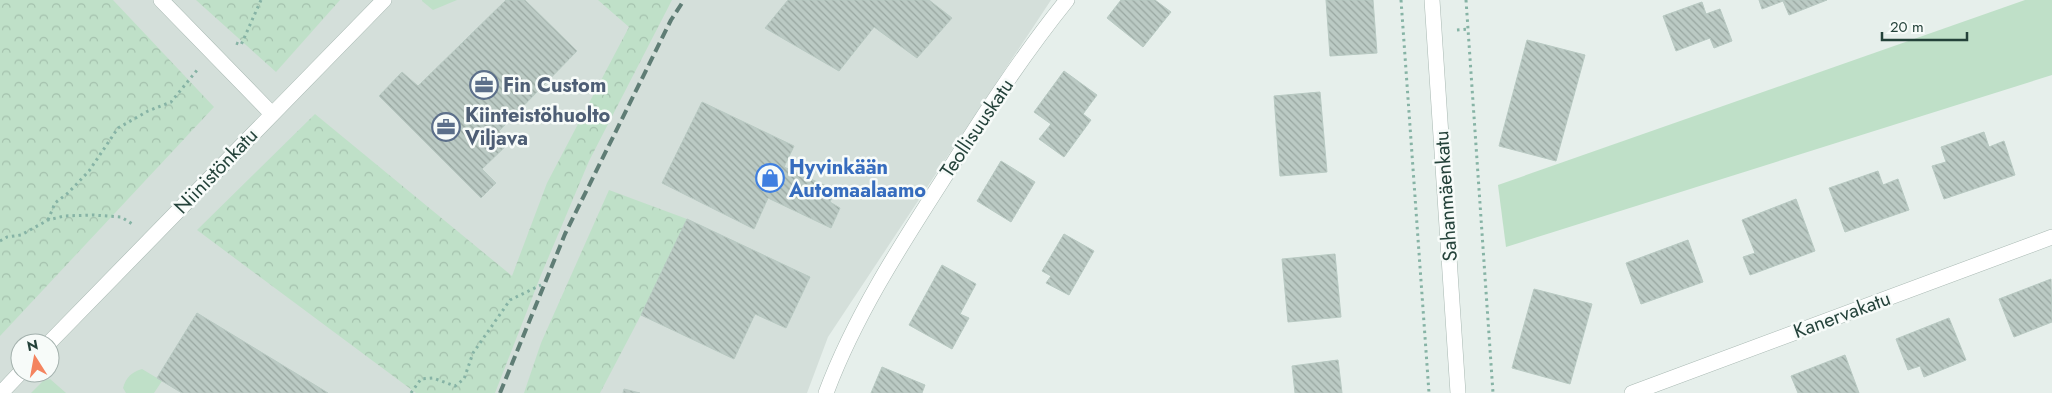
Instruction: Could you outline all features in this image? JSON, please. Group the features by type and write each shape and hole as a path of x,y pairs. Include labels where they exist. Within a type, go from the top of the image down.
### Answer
{"street":[{"path":"161,0 272,114"},
{"name":"Niinistönkatu","path":"59,333 384,0"},
{"name":"Teollisuuskatu","path":"826,393 838,361 898,249 974,130 1067,0"},
{"name":"Sahanmäenkatu","path":"1432,0 1458,393"},
{"name":"Kanervakatu","path":"1632,393 2052,237"},
{"path":"1,393 10,383"}],"path":[{"path":"48,220 55,203 68,193 89,171 118,128 148,111 171,102 192,74 230,41 241,45 261,0"},
{"path":"1401,0 1429,393"},
{"path":"1466,0 1494,393"},
{"path":"0,241 7,237 21,235 48,220 64,216 84,215 121,217 152,236"},
{"path":"411,393 420,379 433,378 455,386 464,379 473,353 510,300 541,285"}],"shaded area":[{"path":"0,0 1051,0 828,337 807,393 0,393"}],"green space":[{"path":"0,0 113,0 214,107 0,336"},
{"path":"196,0 340,0 276,72"},
{"path":"422,0 457,0 433,10 422,1"},
{"path":"598,0 672,0 589,161 541,275 495,393 416,393 197,230 315,114 512,276 547,183 629,27"},
{"path":"2025,0 2052,0 2052,75 1506,247 1498,185"},
{"path":"609,190 687,219 641,315 600,393 524,393 541,343"},
{"path":"142,369 162,381 154,393 126,393 123,388 128,378 132,373"},
{"path":"41,383 55,383 66,393 31,393"}],"building":[{"path":"506,0 525,0 577,51 499,131 510,142 482,169 496,183 481,198 379,96 402,72 418,86"},
{"path":"788,0 929,0 952,18 917,58 874,27 839,71 765,28"},
{"path":"1121,0 1155,0 1171,12 1143,47 1107,18"},
{"path":"1326,0 1373,0 1377,53 1330,56"},
{"path":"1759,0 1827,0 1789,15 1783,1 1762,9"},
{"path":"1702,2 1706,14 1720,9 1732,41 1714,48 1710,38 1676,51 1663,16"},
{"path":"1527,40 1585,55 1556,161 1499,146"},
{"path":"1064,71 1097,95 1083,114 1091,120 1064,157 1039,139 1051,124 1034,112"},
{"path":"1320,92 1327,172 1280,176 1274,96"},
{"path":"702,102 794,146 784,167 835,190 830,202 840,208 831,228 768,198 754,229 662,183"},
{"path":"1984,132 1989,147 2004,141 2015,175 1944,199 1932,166 1946,162 1941,147"},
{"path":"1001,161 1035,182 1011,222 977,201"},
{"path":"1878,171 1883,185 1898,179 1909,210 1845,232 1829,188"},
{"path":"1796,199 1815,251 1750,275 1743,257 1755,253 1742,220"},
{"path":"687,219 810,277 786,328 755,314 734,359 641,315"},
{"path":"1064,234 1094,251 1069,295 1046,283 1051,276 1042,271"},
{"path":"1688,240 1703,282 1641,304 1626,263"},
{"path":"1335,254 1341,317 1288,322 1282,259"},
{"path":"942,265 976,284 960,314 969,318 952,349 909,325"},
{"path":"2051,279 2052,322 2014,337 1999,299"},
{"path":"1534,289 1592,304 1570,384 1512,368"},
{"path":"197,313 328,393 182,393 157,378"},
{"path":"1949,318 1966,360 1924,377 1920,366 1908,370 1896,339"},
{"path":"1845,355 1859,393 1798,393 1791,376"},
{"path":"1338,360 1342,393 1295,393 1292,366"},
{"path":"882,367 925,385 922,393 871,393"},
{"path":"624,389 640,393 623,393"}],"railway":[{"path":"500,393 565,234 671,20 684,0"}],"place":[{"name":"Fin Custom","path":"484,85"},
{"name":"Kiinteistöhuolto Viljava","path":"446,127"},
{"name":"Hyvinkään Automaalaamo","path":"770,178"}]}
